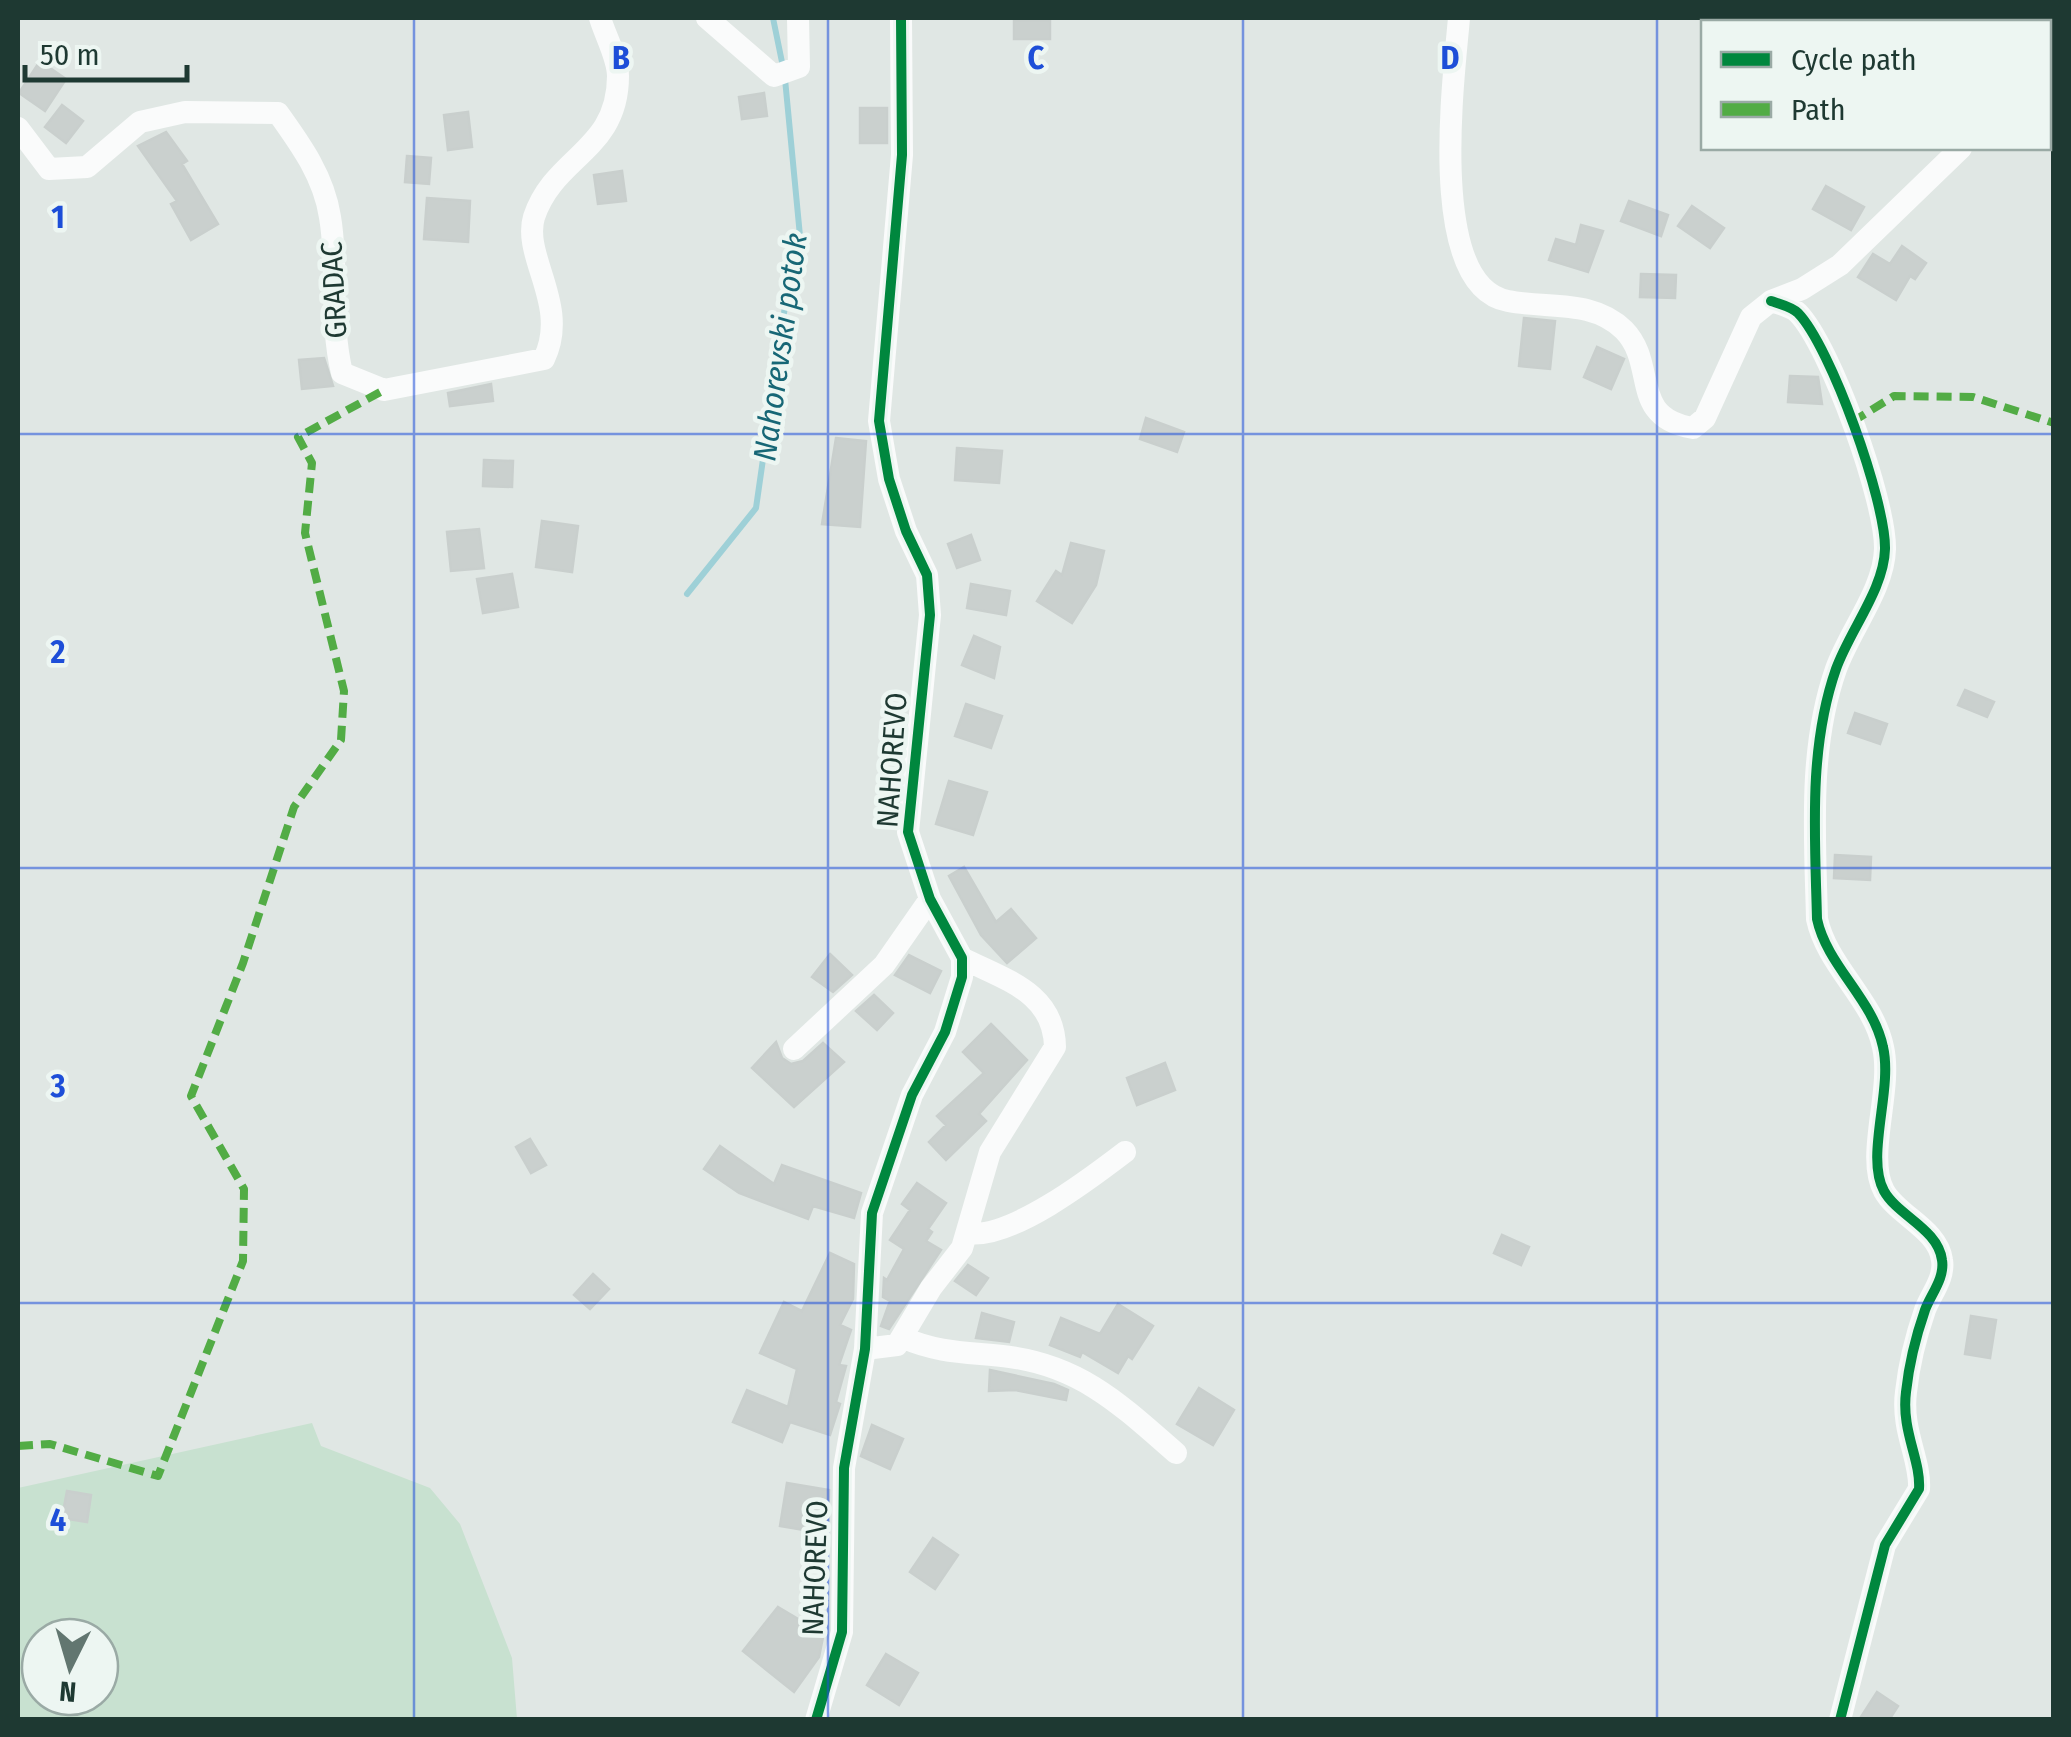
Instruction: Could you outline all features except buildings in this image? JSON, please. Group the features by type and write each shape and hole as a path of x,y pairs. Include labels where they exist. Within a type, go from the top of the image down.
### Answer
{"street":[{"name":"GRADAC","path":"18,128 50,169 88,167 140,122 186,112 278,113 313,162 330,217 332,332 342,373 384,390 544,358 555,335 532,223 545,189 607,129 618,75 600,18"},
{"path":"707,18 774,76 799,67 798,18"},
{"name":"NAHOREVO","path":"816,1720 842,1632 844,1468 865,1349 872,1213 912,1095 960,996 962,958 930,899 908,832 930,615 927,575 906,531 889,479 879,421 902,155 901,18"},
{"path":"1459,18 1450,153 1455,224 1465,264 1485,289 1503,301 1589,309 1610,318 1638,350 1650,400 1656,409 1663,418 1693,428 1706,418 1751,317 1771,301 1802,289 1840,266 1959,150"},
{"path":"1771,301 1796,310 1817,339 1846,399 1885,544 1883,569 1836,670 1818,742 1816,919 1820,938 1874,1019 1883,1045 1886,1090 1878,1170 1885,1192 1931,1237 1942,1256 1942,1274 1916,1339 1906,1392 1904,1422 1919,1489 1885,1545 1840,1720"},
{"path":"794,1050 884,965 930,899"},
{"path":"865,1349 889,1348 904,1338 968,1233 980,1177 990,1152 1056,1047 1055,1028 1036,995 962,958"},
{"path":"968,1233 991,1234 1063,1196 1125,1152"},
{"path":"904,1338 930,1350 1012,1357 1084,1379 1176,1453"}],"green space":[{"path":"312,1423 321,1446 430,1488 460,1524 512,1658 517,1719 18,1719 18,1488"}],"waterway":[{"name":"Nahorevski potok","path":"773,18 783,67"},
{"name":"Nahorevski potok","path":"687,594 756,508 788,285 800,236 785,79"}],"marked path":[{"path":"18,1446 50,1444 158,1476 243,1261 244,1189 191,1096 243,963 294,807 341,740 344,691 305,533 312,463 298,437 384,390"},
{"path":"1852,422 1894,396 1973,397 2054,423"}],"cycle path":[{"path":"816,1720 842,1632 844,1468 865,1349 872,1213 912,1095 945,1032 962,977 962,958 930,899 908,832 930,615 927,575 906,531 889,479 879,421 902,155 901,18"},
{"path":"1771,301 1798,313 1826,358 1867,463 1883,527 1885,549 1879,579 1836,669 1821,730 1815,793 1817,919 1830,952 1870,1013 1883,1047 1885,1083 1877,1160 1884,1191 1926,1231 1942,1260 1940,1280 1919,1330 1906,1392 1906,1420 1919,1489 1885,1545 1840,1720"}]}
